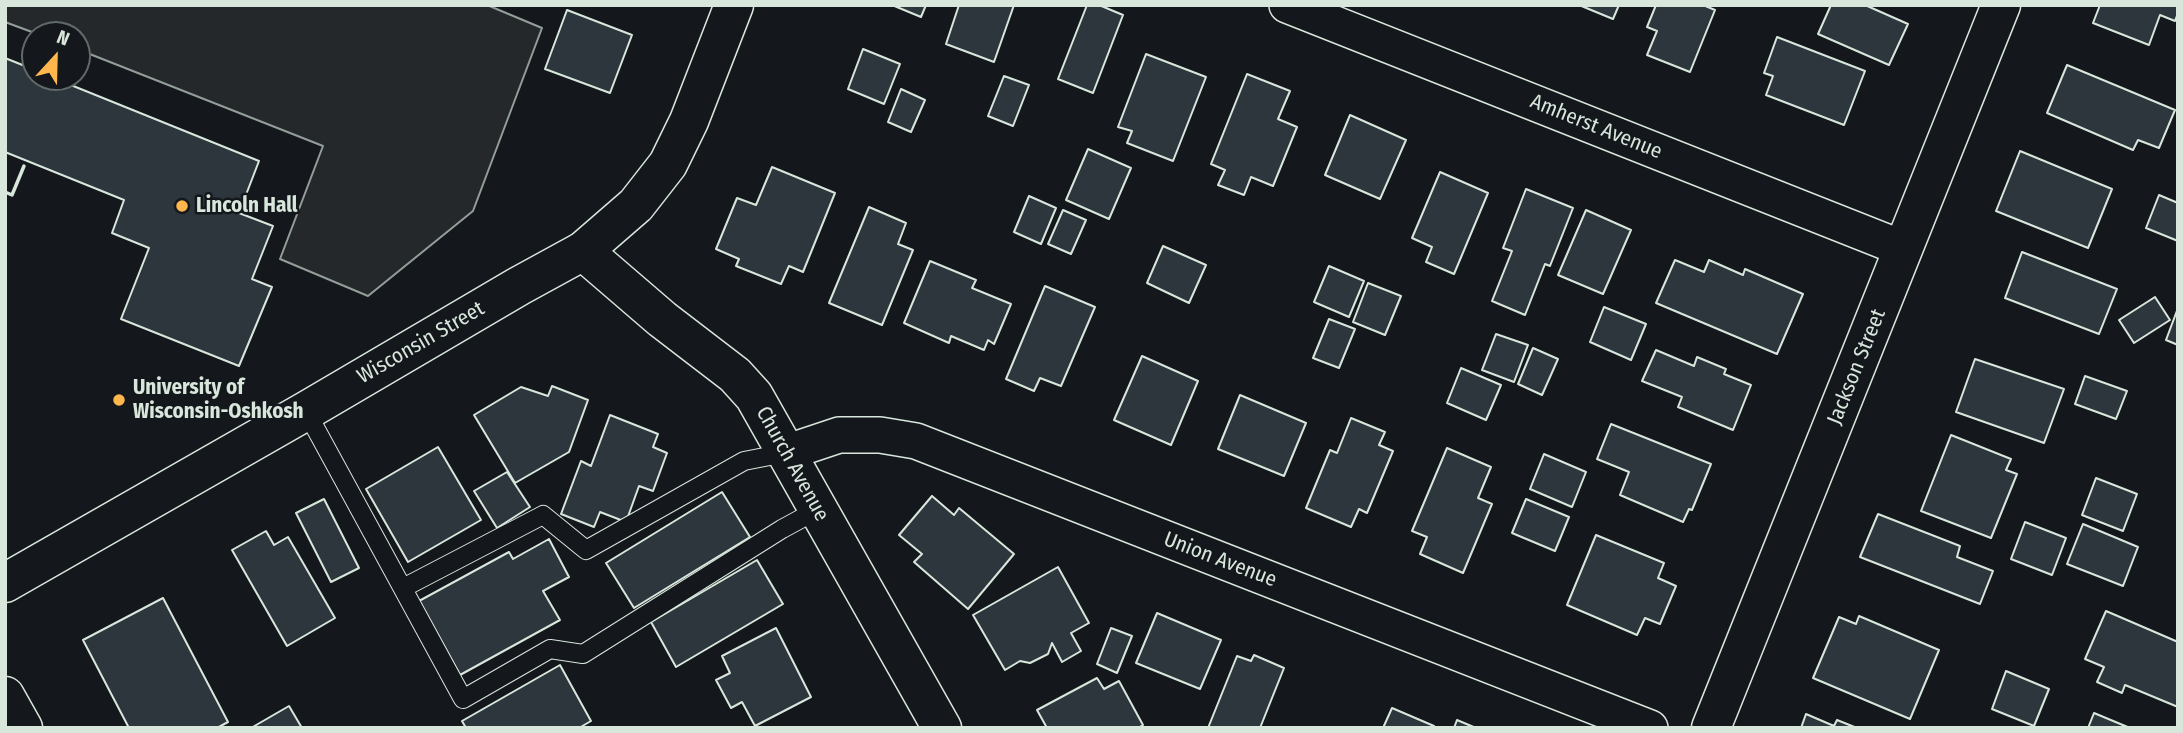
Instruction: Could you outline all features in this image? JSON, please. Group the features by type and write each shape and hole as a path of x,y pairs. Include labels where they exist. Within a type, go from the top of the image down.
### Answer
{"main road":[{"name":"Wisconsin Street","path":"5,583 583,251 636,205 668,164 734,5"},
{"name":"Jackson Street","path":"1711,728 2001,5"},
{"name":"Church Avenue","path":"583,251 662,319 735,375 754,396 942,728"},
{"path":"5,696 23,728"}],"street":[{"name":"Amherst Avenue","path":"1287,5 1904,249"},
{"name":"Union Avenue","path":"785,453 839,435 880,435 916,441 1650,728"}],"lane":[{"path":"306,411 463,699 550,649 583,654 782,529 817,510"},
{"path":"403,588 543,515 586,550 744,461 785,453"}],"shaded area":[{"path":"5,5 487,5 542,28 473,211 368,296 280,259 323,146 91,55 91,21 21,21 21,28 5,22"}],"building":[{"path":"892,5 926,5 921,17"},
{"path":"959,5 1014,5 994,62 946,44"},
{"path":"1087,5 1099,5 1123,15 1093,93 1058,79"},
{"path":"1579,5 1619,5 1613,19"},
{"path":"1656,5 1703,5 1715,10 1690,72 1647,55 1657,31 1647,27"},
{"path":"1831,5 1865,5 1908,24 1889,65 1818,34"},
{"path":"2100,5 2178,5 2178,13 2175,21 2160,15 2149,45 2093,23"},
{"path":"567,10 632,35 610,93 545,69"},
{"path":"1777,37 1865,71 1844,125 1766,95 1773,76 1764,73"},
{"path":"863,49 900,64 884,104 848,89"},
{"path":"1146,54 1206,77 1173,161 1127,143 1132,131 1118,127"},
{"name":"Lincoln Hall","path":"5,58 21,64 21,91 86,91 259,161 239,213 273,226 252,279 272,287 239,366 121,319 149,248 112,233 124,200 5,152"},
{"path":"2067,65 2175,110 2159,148 2138,140 2133,150 2047,113"},
{"path":"1247,74 1290,91 1278,119 1297,127 1273,186 1251,177 1244,195 1218,185 1225,170 1211,164"},
{"path":"1004,76 1029,85 1013,126 988,116"},
{"path":"901,89 925,100 911,132 888,122"},
{"path":"1350,115 1406,140 1380,199 1325,175"},
{"path":"1088,149 1131,168 1109,219 1066,200"},
{"path":"2020,151 2112,189 2088,248 1996,211"},
{"path":"772,167 835,193 803,272 789,266 781,284 736,266 739,259 716,249 737,198 756,205"},
{"path":"1440,172 1488,193 1454,274 1426,262 1432,247 1412,238"},
{"path":"1526,189 1573,208 1550,266 1545,264 1525,315 1492,301 1512,251 1503,248"},
{"path":"2159,195 2178,203 2178,241 2146,228"},
{"path":"1029,196 1056,208 1041,244 1014,232"},
{"path":"869,207 906,223 898,244 913,250 882,325 829,303"},
{"path":"1063,210 1086,220 1071,254 1048,244"},
{"path":"1586,210 1631,230 1603,294 1558,275"},
{"path":"1163,246 1206,265 1189,303 1147,283"},
{"path":"2022,252 2117,289 2099,334 2005,298"},
{"path":"1675,260 1704,272 1709,260 1743,275 1745,269 1803,294 1777,354 1656,303"},
{"path":"930,261 976,280 972,288 1011,304 994,344 988,340 984,350 951,336 949,343 904,323"},
{"path":"1329,266 1364,281 1349,317 1314,302"},
{"path":"1368,283 1401,296 1385,335 1353,322"},
{"path":"1045,286 1095,307 1061,386 1040,378 1034,391 1006,379"},
{"path":"2155,297 2170,320 2134,343 2119,320"},
{"path":"1604,307 1646,324 1631,360 1590,342"},
{"path":"2178,308 2178,345 2166,340"},
{"path":"1329,319 1355,329 1339,368 1313,358"},
{"path":"1496,334 1528,345 1514,382 1482,370"},
{"path":"1533,348 1558,359 1542,395 1518,384"},
{"path":"1656,350 1694,366 1697,357 1726,369 1724,374 1751,385 1733,430 1678,407 1682,397 1642,381"},
{"path":"1142,356 1198,381 1171,445 1114,420"},
{"path":"1975,359 2064,389 2044,443 1956,412"},
{"path":"1461,368 1501,385 1486,420 1447,403"},
{"path":"2085,376 2127,391 2116,419 2075,404"},
{"path":"552,386 588,400 569,452 515,483 474,415 521,387 548,396"},
{"path":"1240,395 1306,423 1284,476 1218,449"},
{"path":"610,415 658,434 653,447 667,453 653,491 639,486 626,522 600,512 594,527 561,514 581,461 591,466"},
{"path":"1351,418 1385,432 1379,445 1393,451 1367,513 1359,509 1351,527 1306,508 1330,450 1337,453"},
{"path":"1611,424 1711,464 1692,510 1689,509 1683,522 1620,495 1629,472 1597,459"},
{"path":"1951,435 2011,459 2006,470 2017,474 1991,538 1921,511"},
{"path":"438,447 481,520 408,562 366,489"},
{"path":"1447,448 1491,467 1478,498 1492,504 1463,573 1420,554 1427,537 1412,531"},
{"path":"1544,454 1586,472 1572,507 1530,489"},
{"path":"507,472 530,507 497,528 474,491"},
{"path":"2096,478 2137,494 2123,531 2082,515"},
{"path":"722,492 750,537 634,608 606,563"},
{"path":"932,496 954,515 959,508 1014,554 968,609 914,562 922,554 899,535"},
{"path":"324,499 359,568 331,582 296,513"},
{"path":"1526,499 1569,517 1555,551 1512,533"},
{"path":"1878,514 1960,546 1957,557 1993,571 1980,604 1860,557"},
{"path":"2025,522 2066,538 2052,575 2011,559"},
{"path":"2083,524 2138,547 2123,586 2067,564"},
{"path":"266,531 274,545 288,537 335,618 287,646 232,550"},
{"path":"1596,535 1664,563 1658,578 1676,586 1660,624 1645,618 1637,635 1567,605"},
{"path":"549,539 569,577 543,591 560,620 460,675 419,601 509,552 513,559"},
{"path":"757,560 783,604 676,667 651,622"},
{"path":"1058,567 1089,623 1071,633 1081,651 1062,662 1052,643 1048,654 1030,663 1020,661 1005,670 973,615"},
{"path":"163,598 228,722 217,728 129,728 83,640"},
{"path":"2106,611 2178,642 2178,707 2125,685 2122,693 2097,682 2104,667 2085,659"},
{"path":"1157,613 1221,640 1200,689 1136,663"},
{"path":"1859,616 1939,650 1910,719 1813,678 1839,617 1856,624"},
{"path":"776,628 811,697 755,726 742,702 731,708 716,680 730,673 722,656"},
{"path":"1111,628 1132,636 1117,673 1097,664"},
{"path":"1254,655 1284,668 1260,728 1208,728 1237,656 1251,661"},
{"path":"560,665 591,721 579,728 466,728 462,721"},
{"path":"2006,671 2049,689 2034,726 1992,709"},
{"path":"1097,678 1104,689 1119,681 1143,725 1138,728 1047,728 1037,710"},
{"path":"289,706 302,728 251,728"},
{"path":"1392,708 1434,726 1434,728 1383,728"},
{"path":"2094,713 2130,728 2088,728"},
{"path":"1806,714 1834,726 1837,720 1857,728 1801,728"},
{"path":"1457,720 1476,728 1454,728"}],"wall":[{"path":"5,192 12,195 24,166"}],"place":[{"name":"Lincoln Hall","path":"182,206"},
{"name":"University of Wisconsin-Oshkosh","path":"119,400"}]}
